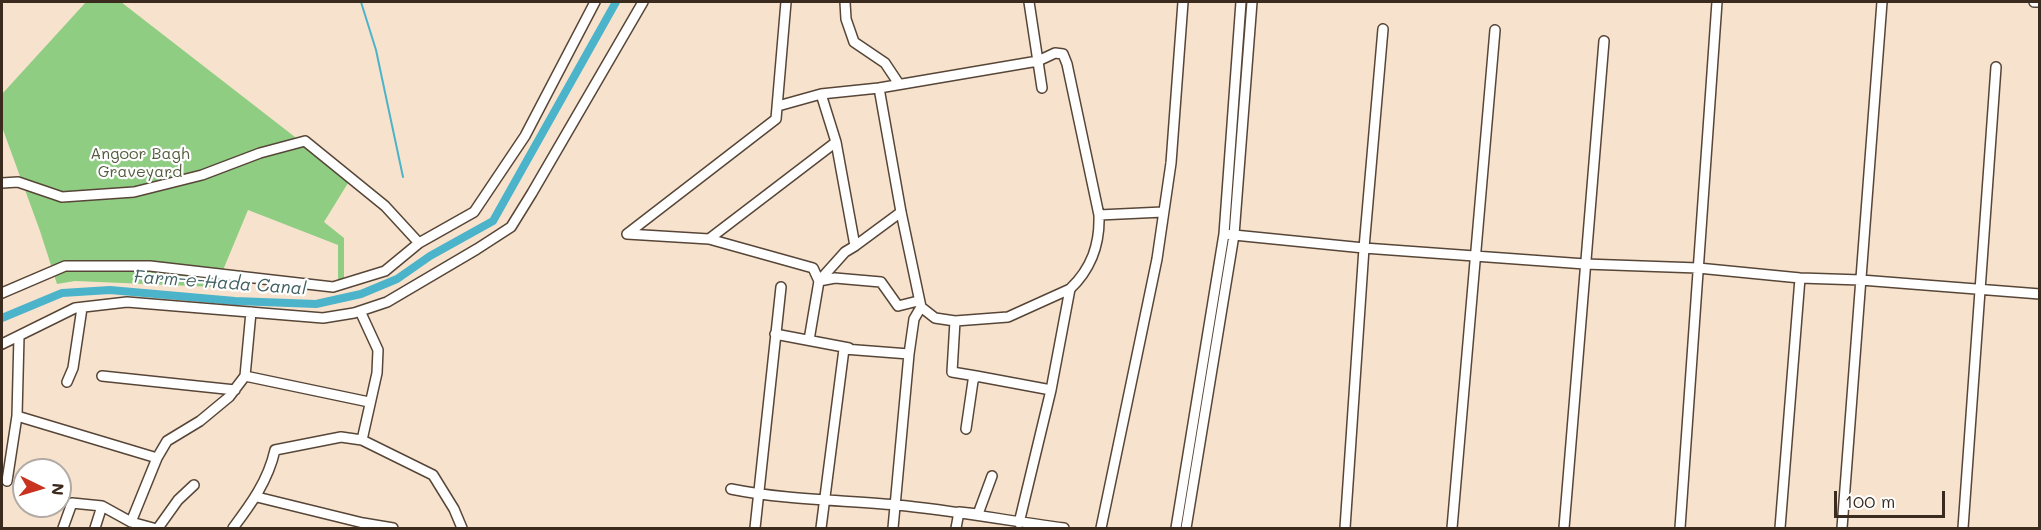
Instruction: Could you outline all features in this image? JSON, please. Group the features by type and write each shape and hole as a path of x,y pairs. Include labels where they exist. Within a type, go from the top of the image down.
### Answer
{"street":[{"path":"2,293 65,266 150,266 333,287 385,271 419,243 474,213 525,136 596,2"},
{"path":"2,344 75,308 128,302 323,318 360,311 387,302 511,227 643,2"},
{"path":"786,2 776,119 627,234 709,239 813,268 819,281"},
{"path":"845,2 846,19 854,42 885,63 899,84"},
{"path":"1029,2 1042,88"},
{"path":"1101,528 1157,259 1171,163 1183,2"},
{"path":"1176,528 1229,234 1241,2"},
{"path":"1185,528 1229,234 1252,2"},
{"path":"1680,528 1717,2"},
{"path":"1842,528 1882,2"},
{"path":"2034,2 2040,2"},
{"path":"1345,528 1364,248 1383,29"},
{"path":"1452,528 1495,30"},
{"path":"1564,528 1604,42"},
{"path":"778,106 821,94 879,88 1038,61 1055,53 1063,54 1066,59 1099,228 1094,254 1085,272 1070,289 1008,317 955,321 935,318 920,304 898,306 881,282 835,278 819,281"},
{"path":"1963,528 1996,67"},
{"path":"879,88 920,304 914,319 909,354 893,528"},
{"path":"821,94 836,142 855,246"},
{"path":"2,183 18,182 62,197 134,192 202,175 260,153 305,141 385,206 419,243"},
{"path":"709,239 836,142"},
{"path":"809,340 819,281 845,252 901,212"},
{"path":"1098,215 1163,212"},
{"path":"1229,234 1364,248 1586,264 1698,268 1800,278 1861,280 2040,294"},
{"path":"1780,528 1800,278"},
{"path":"755,528 781,286"},
{"path":"1019,523 1051,390 1070,289"},
{"path":"67,382 73,368 82,308"},
{"path":"360,311 378,350 376,373 362,440"},
{"path":"130,522 167,441 200,421 236,390 245,376 250,312"},
{"path":"955,321 952,372 1051,390"},
{"path":"775,334 849,348 909,354"},
{"path":"7,482 17,416 19,336"},
{"path":"821,528 843,351 849,348"},
{"path":"102,376 236,390"},
{"path":"245,376 369,402"},
{"path":"966,429 972,381 976,376"},
{"path":"17,416 157,459"},
{"path":"233,528 257,496 275,450 341,437 362,440 433,475 454,509 462,528"},
{"path":"731,489 758,495 895,505 978,514 992,476"},
{"path":"158,528 178,500 194,485"},
{"path":"257,496 373,527 393,528"},
{"path":"63,528 72,503 102,506 130,522 153,528"},
{"path":"95,528 102,506"},
{"path":"959,512 1019,523 1064,528"},
{"path":"956,528 959,512"}],"green space":[{"name":"Angoor Bagh Graveyard","path":"86,2 121,2 304,144 348,183 324,222 344,238 344,280 338,280 338,245 248,210 216,287 75,281 57,284 2,127 2,94"}],"waterway":[{"path":"361,2 376,50 403,177"},
{"name":"Farm-e-Hada Canal","path":"2,318 62,293 110,290 235,301 316,304 361,294 397,279 430,256 493,221 616,2"}]}
